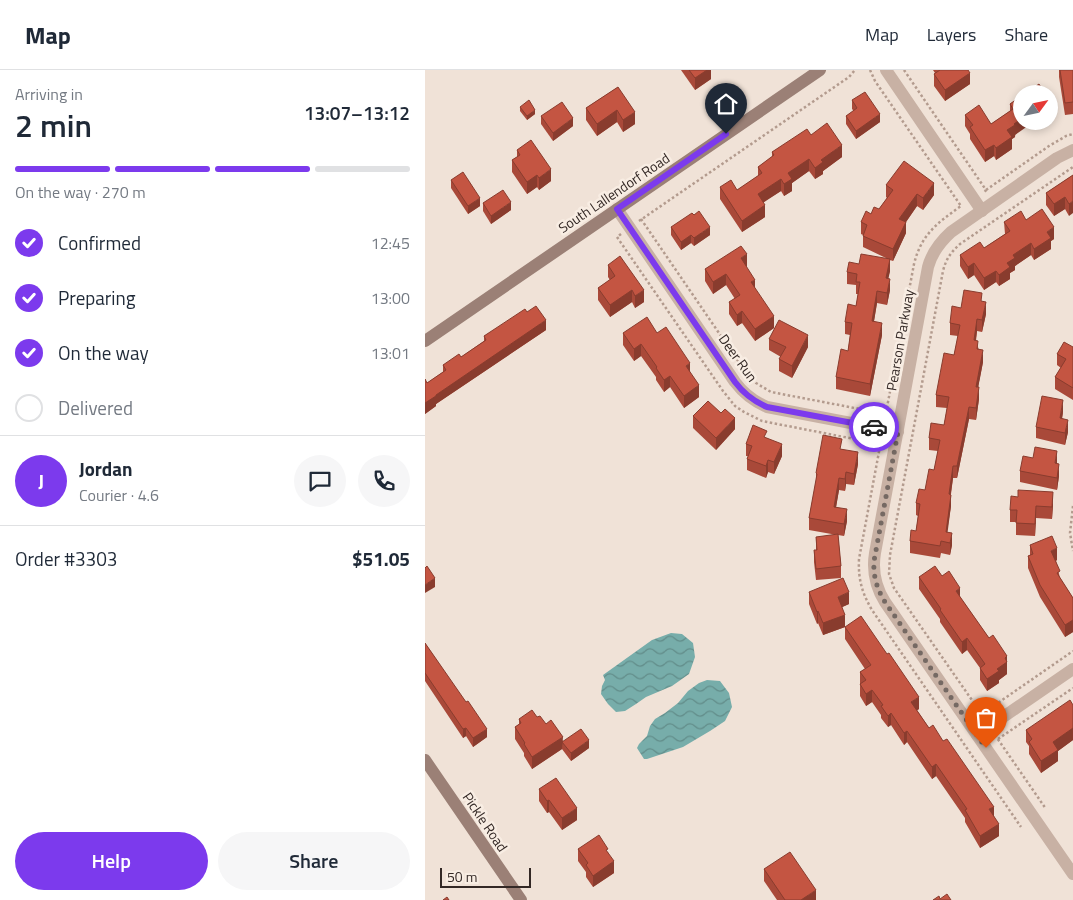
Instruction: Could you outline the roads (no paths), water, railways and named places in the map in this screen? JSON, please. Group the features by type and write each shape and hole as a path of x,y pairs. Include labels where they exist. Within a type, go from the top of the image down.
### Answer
{"street":[{"name":"South Lallendorf Road","path":"425,341 820,70"},
{"path":"886,70 982,211"},
{"name":"Pearson Parkway","path":"1073,150 1057,158 951,232 935,249 928,267 874,561 876,582 885,602 1073,874"},
{"name":"Deer Run","path":"617,209 745,395 767,407 898,432"},
{"path":"977,735 1073,669"},
{"name":"Pickle Road","path":"425,760 521,900"}],"water":[{"path":"671,633 682,634 693,643 695,657 689,674 672,686 646,697 625,711 616,712 601,694 605,680 603,675 652,640"},
{"path":"707,680 720,681 729,693 732,707 725,721 683,747 644,759 637,748 647,736 650,726 655,719 678,703 688,691"}]}
